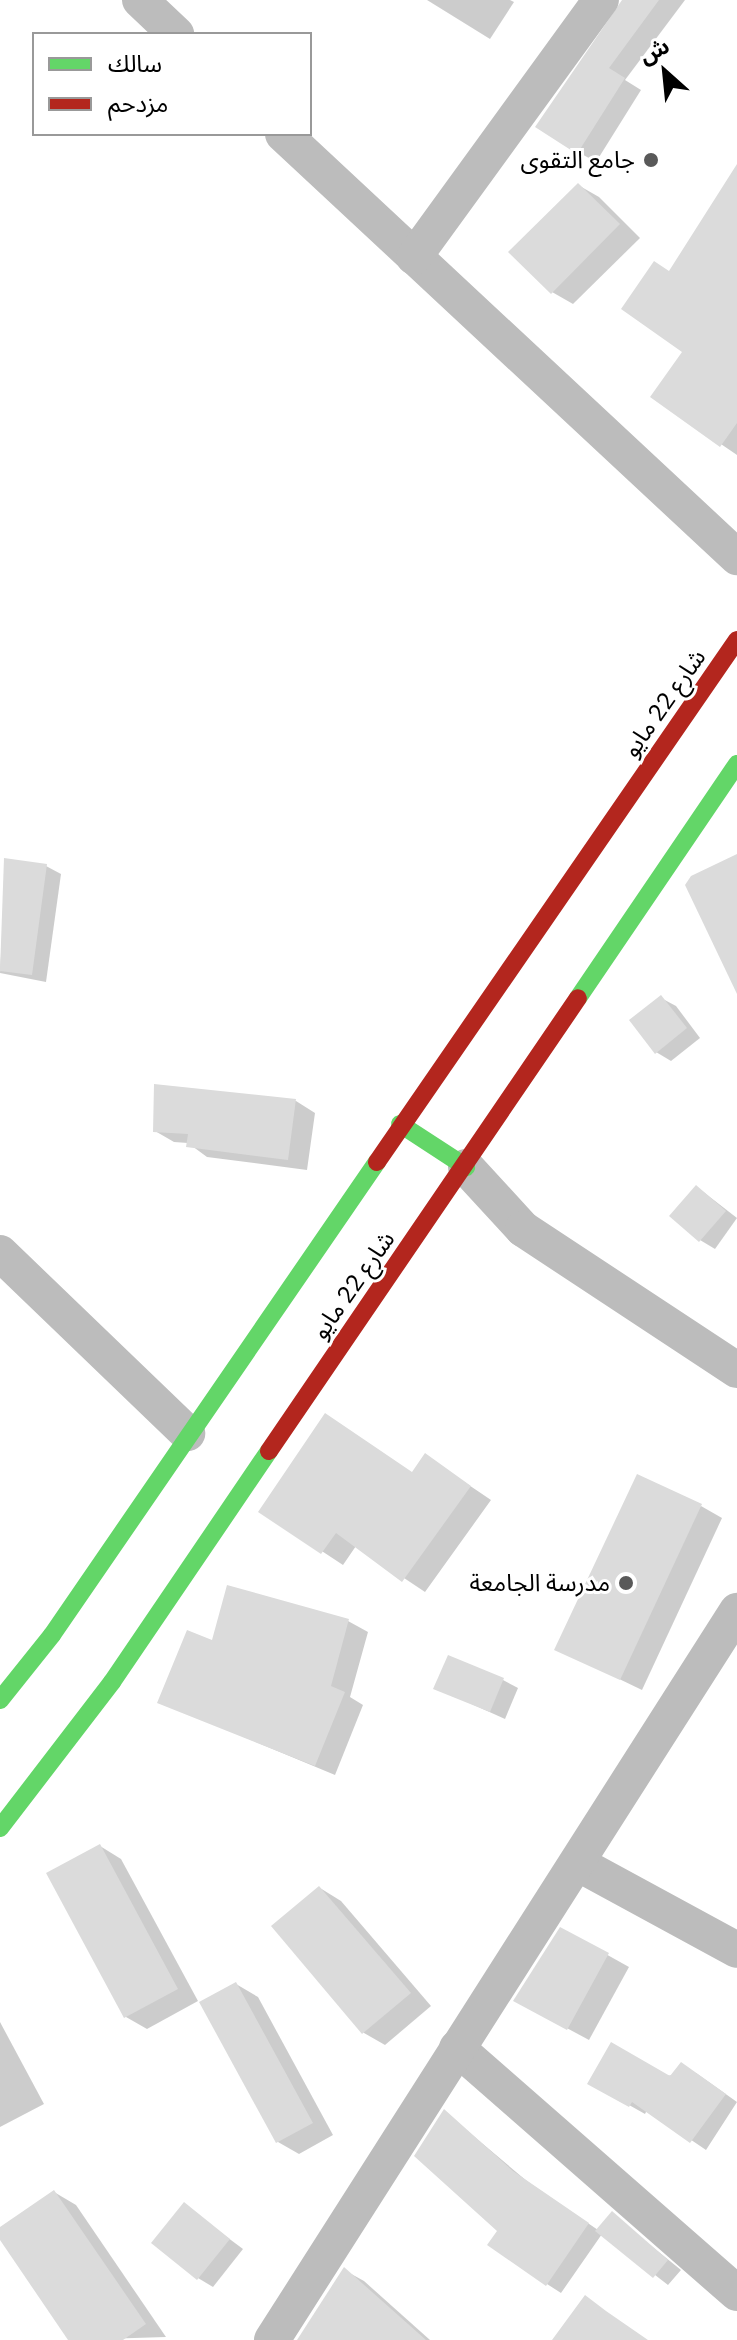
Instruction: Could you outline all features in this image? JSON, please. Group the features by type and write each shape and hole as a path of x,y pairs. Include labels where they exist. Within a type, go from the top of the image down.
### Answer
{"main road":[{"name":"شارع 22 مايو","path":"0,1700 52,1635 187,1433 737,640"},
{"name":"شارع 22 مايو","path":"0,1828 112,1682 248,1477 466,1167 737,764"},
{"path":"400,1124 466,1167"}],"street":[{"path":"140,0 174,32"},
{"path":"414,257 601,0"},
{"path":"285,136 737,557"},
{"path":"466,1167 523,1229 737,1370"},
{"path":"0,1253 187,1433"},
{"path":"272,2340 737,1611"},
{"path":"577,1863 737,1950"},
{"path":"457,2048 737,2293"}],"building":[{"path":"622,0 659,0 609,68 625,78 577,154 535,127"},
{"path":"737,164 737,423 720,447 650,397 682,352 621,309 654,261 669,271"},
{"path":"578,183 620,224 551,294 508,252"},
{"path":"737,854 737,994 685,885 691,876"},
{"path":"4,858 47,864 32,975 0,971"},
{"path":"661,995 687,1028 655,1054 629,1020"},
{"path":"154,1084 296,1099 288,1160 186,1147 188,1134 153,1132"},
{"path":"696,1185 726,1211 699,1242 669,1216"},
{"path":"325,1413 412,1472 425,1453 471,1486 402,1582 336,1533 321,1554 258,1512"},
{"path":"637,1474 702,1504 620,1680 554,1650"},
{"path":"227,1585 349,1619 331,1686 345,1692 315,1766 157,1703 187,1630 212,1640"},
{"path":"448,1655 504,1678 490,1712 433,1689"},
{"path":"100,1844 178,1989 124,2018 46,1873"},
{"path":"319,1886 411,1993 362,2034 271,1926"},
{"path":"560,1927 609,1953 567,2030 513,2001"},
{"path":"236,1982 313,2123 276,2143 199,2002"},
{"path":"611,2042 670,2076 681,2062 726,2094 690,2143 632,2102 629,2107 587,2084"},
{"path":"444,2109 513,2171 589,2223 546,2286 487,2245 497,2231 414,2156"},
{"path":"54,2190 146,2324 123,2340 68,2340 0,2240 0,2227"},
{"path":"184,2202 230,2239 197,2280 151,2243"},
{"path":"612,2211 668,2260 653,2278 595,2231"},
{"path":"344,2267 426,2340 297,2340"},
{"path":"585,2295 606,2311 648,2340 552,2340"}],"traffic: fast":[{"path":"578,998 737,764"},
{"path":"400,1124 466,1167"},
{"path":"0,1700 52,1635 377,1162"},
{"path":"0,1828 112,1682 269,1451"}],"traffic: jam":[{"path":"377,1162 737,640"},
{"path":"269,1451 578,998"}],"place":[{"name":"جامع التقوى","path":"651,160"},
{"name":"مدرسة الجامعة","path":"626,1583"}]}
